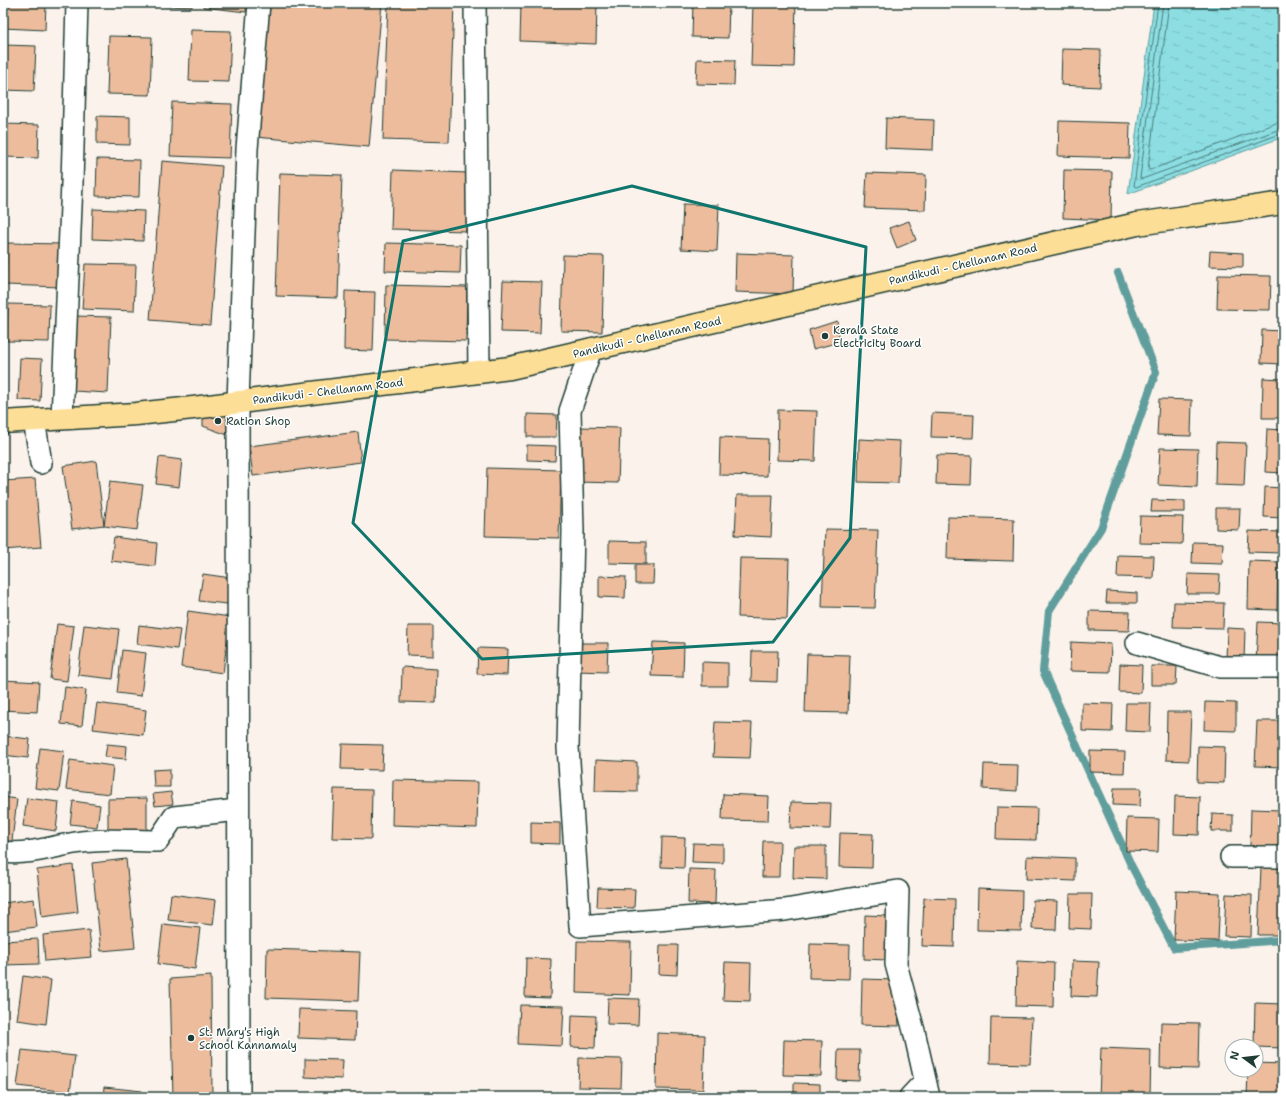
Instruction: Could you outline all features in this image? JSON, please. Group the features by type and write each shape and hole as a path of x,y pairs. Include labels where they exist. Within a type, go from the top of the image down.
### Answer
{"main road":[{"name":"Pandikudi - Chellanam Road","path":"3,422 136,414 510,368 1137,224 1283,204"}],"street":[{"path":"62,418 72,183 77,3"},
{"path":"239,1097 238,402 247,149 260,3"},
{"path":"475,3 479,372"},
{"path":"591,350 570,410 573,531 568,748 580,926 785,910 898,891 896,964 914,1031 927,1089 910,1097"},
{"path":"34,420 41,463"},
{"path":"1138,643 1220,667 1283,667"},
{"path":"3,852 13,853 40,851 76,843 100,840 158,841 174,817 238,810"},
{"path":"1231,857 1283,857"}],"highlighted area":[{"path":"632,186 866,247 850,538 773,642 482,659 353,523 403,241"}],"water":[{"path":"1154,3 1283,3 1283,137 1128,194"}],"building":[{"path":"3,3 46,3 45,30 3,28"},
{"path":"165,3 192,3 192,7 165,6"},
{"path":"204,3 247,3 246,12 203,7"},
{"path":"267,3 382,3 369,147 255,137"},
{"path":"388,3 454,3 449,142 383,140"},
{"path":"521,3 597,3 596,44 520,41"},
{"path":"693,3 729,3 728,38 692,37"},
{"path":"753,3 796,3 794,67 751,66"},
{"path":"191,30 231,31 229,82 189,81"},
{"path":"109,36 152,37 150,95 107,94"},
{"path":"3,45 36,46 34,91 3,90"},
{"path":"1062,49 1101,50 1100,87 1061,85"},
{"path":"697,59 735,60 734,85 696,84"},
{"path":"172,102 232,104 230,158 170,156"},
{"path":"97,116 130,117 130,145 97,144"},
{"path":"886,118 934,120 933,150 885,148"},
{"path":"1059,121 1130,123 1129,158 1058,156"},
{"path":"3,124 39,125 38,158 3,157"},
{"path":"97,159 140,160 139,197 96,196"},
{"path":"162,161 222,166 210,325 150,320"},
{"path":"393,170 468,173 466,231 391,229"},
{"path":"1064,170 1112,171 1111,220 1063,218"},
{"path":"280,173 342,175 338,298 276,296"},
{"path":"867,173 926,175 925,210 865,208"},
{"path":"683,204 719,205 717,251 681,249"},
{"path":"93,209 144,211 143,241 92,239"},
{"path":"909,221 916,240 897,248 889,228"},
{"path":"7,243 63,244 61,287 5,285"},
{"path":"386,243 461,245 460,273 385,271"},
{"path":"1210,251 1243,253 1243,267 1209,266"},
{"path":"736,253 794,255 793,294 735,292"},
{"path":"563,255 604,256 602,332 561,331"},
{"path":"85,264 136,265 134,311 82,309"},
{"path":"1218,275 1271,276 1270,310 1217,309"},
{"path":"503,281 542,282 540,333 501,332"},
{"path":"386,285 467,287 466,341 385,339"},
{"path":"345,291 375,292 373,351 344,350"},
{"path":"8,304 50,305 49,342 7,341"},
{"path":"75,316 111,317 108,393 73,391"},
{"name":"Kerala State Electricity Board","path":"837,321 840,342 813,349 809,330"},
{"path":"1262,330 1283,331 1283,364 1261,363"},
{"path":"20,358 42,359 40,401 18,400"},
{"path":"1263,378 1283,379 1283,418 1262,418"},
{"path":"1159,399 1192,400 1191,436 1157,435"},
{"path":"778,410 817,411 815,461 777,460"},
{"name":"Ration Shop","path":"233,411 233,437 203,426 203,417"},
{"path":"932,413 974,415 973,438 931,437"},
{"path":"527,414 557,415 556,437 527,437"},
{"path":"578,427 620,428 618,483 576,482"},
{"path":"1267,429 1283,430 1283,473 1265,472"},
{"path":"358,432 361,462 253,476 249,446"},
{"path":"720,437 768,439 767,476 719,475"},
{"path":"859,439 900,441 898,483 858,482"},
{"path":"1216,442 1246,443 1244,486 1215,485"},
{"path":"527,445 556,446 555,461 527,460"},
{"path":"1160,448 1198,449 1197,487 1158,485"},
{"path":"937,455 972,456 971,485 936,484"},
{"path":"159,457 182,460 179,487 156,484"},
{"path":"96,461 104,525 72,529 63,466"},
{"path":"487,468 561,470 559,538 485,536"},
{"path":"35,479 41,547 3,550 3,481"},
{"path":"110,481 143,485 137,530 104,526"},
{"path":"1265,487 1283,488 1283,518 1264,517"},
{"path":"737,495 773,495 771,537 735,535"},
{"path":"1152,500 1185,501 1185,512 1151,512"},
{"path":"1216,508 1240,508 1239,530 1216,529"},
{"path":"1140,516 1183,517 1182,544 1139,543"},
{"path":"948,517 1014,519 1013,561 947,559"},
{"path":"825,529 878,530 875,608 822,607"},
{"path":"1249,531 1283,532 1282,553 1248,552"},
{"path":"114,537 157,543 155,566 111,561"},
{"path":"609,541 646,542 646,564 609,563"},
{"path":"1193,542 1223,543 1222,564 1192,563"},
{"path":"1118,555 1154,556 1153,578 1117,577"},
{"path":"740,558 789,559 787,619 738,617"},
{"path":"1249,561 1278,562 1277,610 1248,609"},
{"path":"635,565 654,565 653,584 635,584"},
{"path":"203,574 231,578 227,604 199,601"},
{"path":"1188,574 1220,575 1219,594 1187,594"},
{"path":"599,576 626,577 625,598 599,597"},
{"path":"1107,591 1137,593 1137,603 1106,603"},
{"path":"1174,602 1224,603 1223,628 1173,627"},
{"path":"188,611 230,617 223,673 181,667"},
{"path":"1089,611 1130,612 1129,631 1089,630"},
{"path":"1258,622 1283,623 1283,664 1256,663"},
{"path":"57,624 74,626 67,681 50,679"},
{"path":"84,625 119,629 113,679 78,675"},
{"path":"139,625 180,630 177,649 137,644"},
{"path":"408,626 433,626 433,656 407,655"},
{"path":"1227,628 1245,629 1244,661 1226,661"},
{"path":"653,642 684,643 683,677 651,676"},
{"path":"1071,642 1111,644 1110,672 1070,671"},
{"path":"577,643 608,643 607,672 576,671"},
{"path":"478,648 508,649 507,675 477,674"},
{"path":"122,650 146,653 141,696 117,693"},
{"path":"752,651 778,651 777,682 751,681"},
{"path":"807,654 850,655 848,713 805,712"},
{"path":"702,662 728,663 728,686 702,686"},
{"path":"1120,664 1142,665 1141,693 1119,692"},
{"path":"1151,666 1177,666 1176,685 1151,685"},
{"path":"402,667 437,669 436,703 401,702"},
{"path":"3,680 39,682 37,712 3,710"},
{"path":"65,687 86,690 82,726 61,724"},
{"path":"1205,702 1236,703 1236,731 1204,730"},
{"path":"97,703 146,710 143,735 93,729"},
{"path":"1082,703 1113,704 1112,732 1082,731"},
{"path":"1126,703 1151,703 1150,732 1125,731"},
{"path":"1167,712 1191,712 1189,761 1166,760"},
{"path":"1257,721 1283,721 1283,767 1255,766"},
{"path":"715,722 752,723 750,758 713,757"},
{"path":"3,736 30,739 28,758 3,755"},
{"path":"107,744 127,746 126,759 105,757"},
{"path":"342,744 383,745 382,770 341,769"},
{"path":"1198,746 1225,747 1224,783 1197,782"},
{"path":"40,748 64,751 59,791 35,788"},
{"path":"1090,751 1125,752 1124,773 1090,772"},
{"path":"70,760 113,766 110,794 66,789"},
{"path":"596,760 637,762 637,792 595,791"},
{"path":"984,764 1018,765 1017,791 983,789"},
{"path":"170,769 170,787 154,787 153,770"},
{"path":"393,780 478,782 477,828 392,825"},
{"path":"1114,788 1141,788 1140,806 1113,805"},
{"path":"334,789 372,790 371,839 332,838"},
{"path":"171,792 173,804 155,806 153,794"},
{"path":"723,794 769,796 768,821 722,820"},
{"path":"1175,796 1200,797 1199,835 1174,834"},
{"path":"3,797 17,799 11,849 3,848"},
{"path":"27,798 59,802 56,831 23,826"},
{"path":"147,798 147,836 108,837 108,799"},
{"path":"73,801 100,805 97,827 70,824"},
{"path":"791,802 831,803 830,829 790,828"},
{"path":"997,807 1037,808 1036,840 996,839"},
{"path":"1251,809 1281,810 1279,849 1250,848"},
{"path":"1212,814 1233,815 1233,831 1211,831"},
{"path":"1127,818 1159,819 1158,852 1126,851"},
{"path":"531,822 560,823 560,844 531,843"},
{"path":"840,833 873,834 872,868 839,867"},
{"path":"662,837 685,838 684,868 661,867"},
{"path":"763,841 780,841 779,877 762,877"},
{"path":"693,843 723,844 723,863 692,862"},
{"path":"794,846 826,846 826,879 793,878"},
{"path":"1027,856 1075,858 1075,881 1026,879"},
{"path":"126,859 135,948 101,951 92,863"},
{"path":"73,865 78,912 42,917 37,870"},
{"path":"1261,868 1283,868 1282,935 1258,935"},
{"path":"689,869 716,870 715,904 688,903"},
{"path":"598,888 635,889 634,908 597,907"},
{"path":"978,889 1022,891 1021,931 977,930"},
{"path":"1176,891 1220,893 1218,941 1174,940"},
{"path":"171,894 216,900 213,925 168,920"},
{"path":"1070,894 1092,894 1091,929 1069,928"},
{"path":"1226,894 1252,895 1251,937 1224,936"},
{"path":"924,898 955,899 954,947 922,946"},
{"path":"34,899 37,927 3,931 3,903"},
{"path":"1033,900 1057,901 1056,930 1032,929"},
{"path":"865,915 888,916 887,960 864,959"},
{"path":"163,924 200,928 195,969 158,964"},
{"path":"89,930 92,957 45,961 43,935"},
{"path":"38,939 39,964 3,965 3,941"},
{"path":"577,941 631,942 630,995 576,993"},
{"path":"810,944 850,945 849,979 809,978"},
{"path":"660,945 678,945 677,975 659,974"},
{"path":"267,949 360,952 358,1001 266,998"},
{"path":"526,958 551,959 550,998 525,997"},
{"path":"1017,961 1054,963 1053,1007 1016,1006"},
{"path":"1072,961 1099,962 1097,997 1071,996"},
{"path":"725,962 751,963 750,1001 723,1000"},
{"path":"23,976 51,980 46,1024 17,1020"},
{"name":"St. Mary's High School Kannamaly","path":"211,976 212,1097 173,1097 170,979"},
{"path":"862,979 897,980 899,1026 861,1025"},
{"path":"608,998 639,999 638,1025 607,1024"},
{"path":"1255,1003 1283,1004 1283,1048 1264,1047 1264,1038 1254,1038"},
{"path":"520,1005 564,1006 562,1046 518,1044"},
{"path":"299,1009 356,1011 355,1040 298,1038"},
{"path":"572,1015 596,1016 595,1048 571,1047"},
{"path":"991,1017 1032,1018 1030,1064 990,1063"},
{"path":"1161,1022 1199,1023 1198,1069 1160,1068"},
{"path":"657,1033 705,1035 703,1090 656,1089"},
{"path":"784,1040 822,1041 821,1076 783,1075"},
{"path":"1101,1048 1151,1050 1150,1097 1099,1097"},
{"path":"22,1050 75,1056 70,1092 17,1086"},
{"path":"838,1050 860,1050 859,1081 837,1080"},
{"path":"579,1058 622,1059 621,1088 578,1087"},
{"path":"305,1059 343,1060 342,1079 305,1077"},
{"path":"1264,1063 1283,1064 1283,1097 1247,1097 1248,1078 1264,1078"},
{"path":"794,1083 820,1084 820,1097 794,1097"},
{"path":"104,1087 142,1091 141,1097 103,1097"}],"waterway":[{"path":"1118,273 1156,372 1101,528 1049,611 1043,671 1131,865 1174,948 1283,940"}],"place":[{"name":"Kerala State Electricity Board","path":"825,336"},
{"name":"Ration Shop","path":"218,421"},
{"name":"St. Mary's High School Kannamaly","path":"191,1038"}]}
